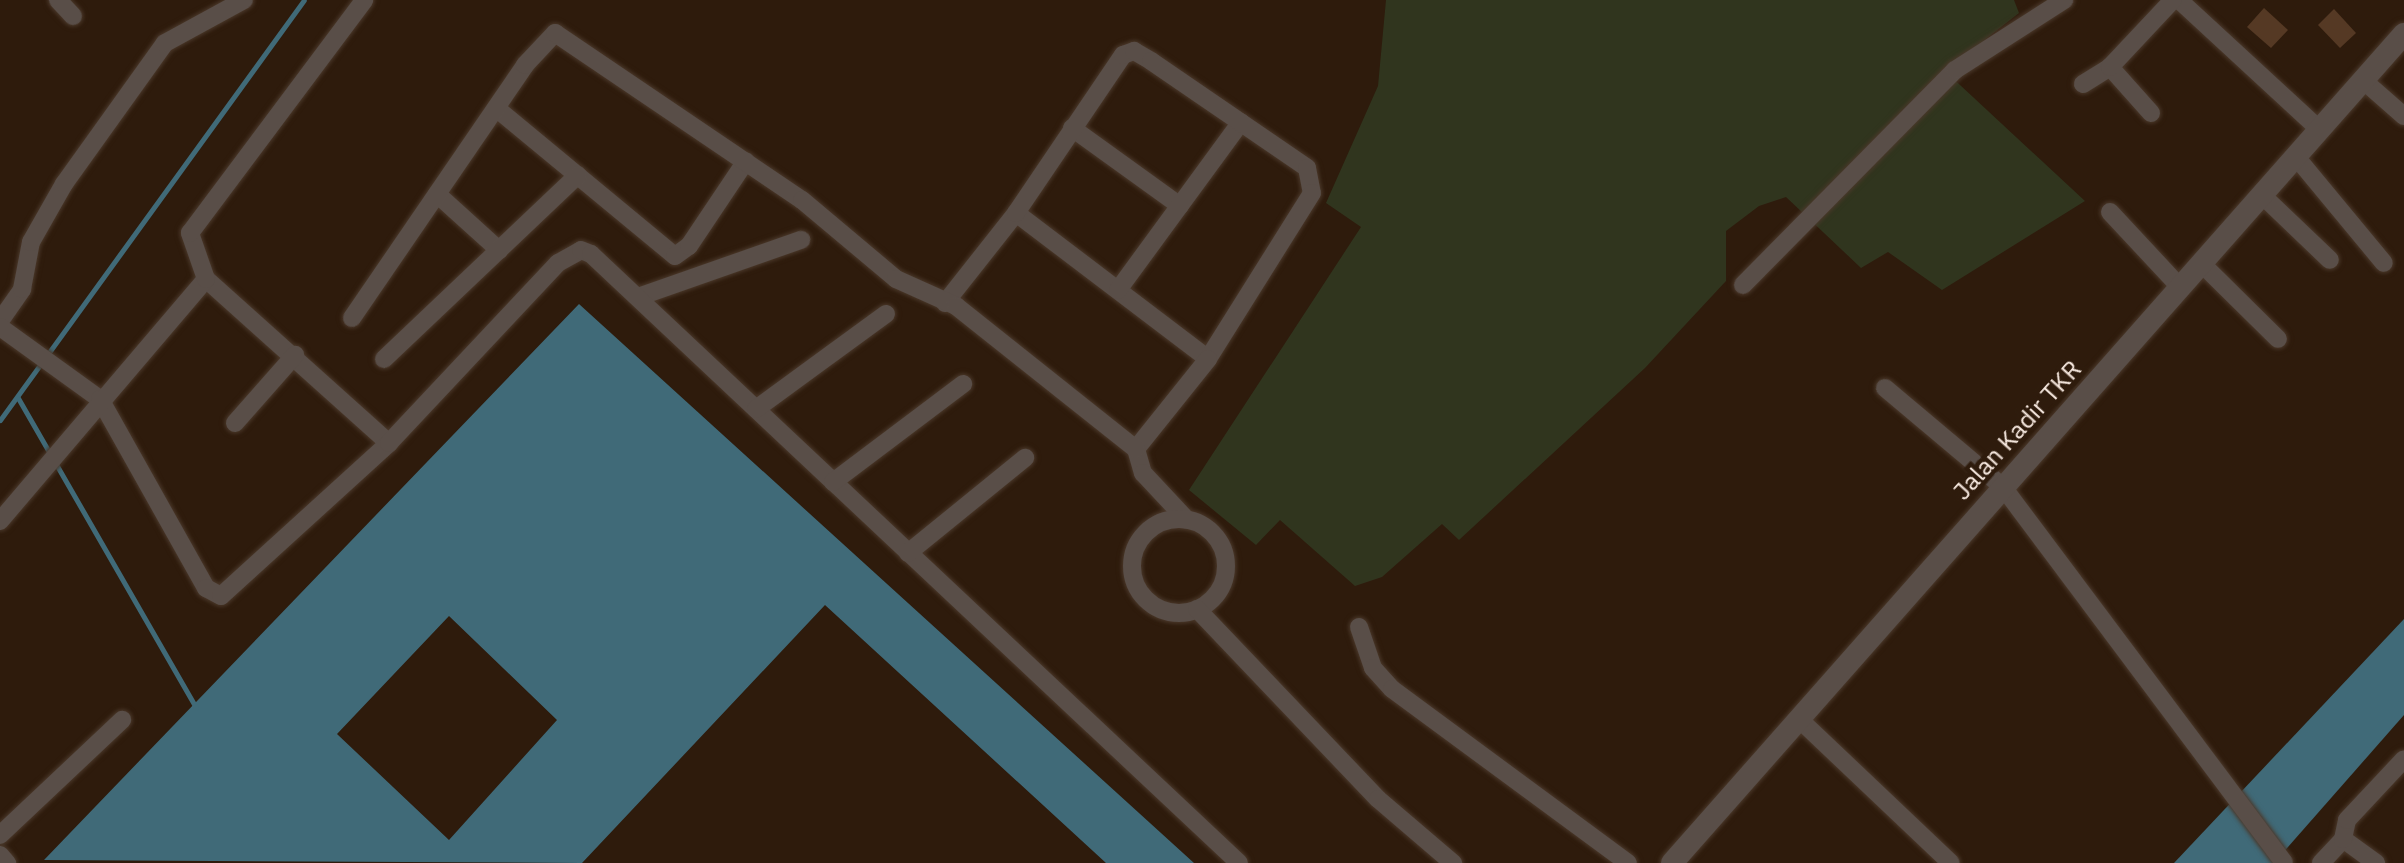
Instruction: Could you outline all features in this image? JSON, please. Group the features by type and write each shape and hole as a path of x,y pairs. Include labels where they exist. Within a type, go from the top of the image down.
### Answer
{"street":[{"path":"58,0 73,16"},
{"path":"244,0 165,43 64,184 31,242 22,289 1,326 92,395 212,595 230,591 389,443 568,255 591,254 1239,863"},
{"path":"364,0 190,233 206,278 296,355 389,443"},
{"path":"1743,284 1956,70 2064,0"},
{"path":"2083,84 2110,67 2176,0 2320,130"},
{"path":"352,318 496,108 555,32 746,160 896,279 945,303 1136,449 1142,472 1188,520 1211,532 1224,554 1223,580 1197,609"},
{"name":"Jalan Kadir TKR","path":"1672,863 2201,263 2264,198 2404,34"},
{"path":"945,303 1016,213 1114,64 1134,51 1307,168 1312,193 1208,359 1136,449"},
{"path":"2110,67 2151,113"},
{"path":"2364,80 2404,116"},
{"path":"496,108 675,256 746,160"},
{"path":"1118,290 1241,122"},
{"path":"1072,128 1180,206"},
{"path":"2297,158 2384,263"},
{"path":"384,359 578,176"},
{"path":"438,194 499,250"},
{"path":"2264,198 2330,260"},
{"path":"2110,212 2180,288"},
{"path":"1016,213 1208,359"},
{"path":"638,298 801,240"},
{"path":"2201,263 2278,340"},
{"path":"0,521 74,428 92,395 206,278"},
{"path":"756,410 886,314"},
{"path":"234,423 296,355"},
{"path":"833,482 963,384"},
{"path":"1885,388 2003,487 2284,862"},
{"path":"908,553 1025,458"},
{"path":"1188,520 1150,530 1132,564 1138,590 1158,608 1197,609 1378,799 1453,863"},
{"path":"1359,627 1373,668 1392,689 1628,863"},
{"path":"1799,719 1951,863"},
{"path":"0,835 122,720"},
{"path":"2321,863 2343,839 2347,820 2404,759"},
{"path":"2343,839 2376,863"},
{"path":"0,855 6,863"}],"green space":[{"path":"1386,0 2014,0 2019,13 1945,71 2085,201 1942,290 1888,252 1861,268 1786,197 1759,206 1726,231 1726,281 1645,368 1459,540 1442,524 1382,577 1355,586 1280,520 1256,545 1189,490 1361,227 1326,203 1378,86"}],"water":[{"path":"579,304 1194,863 1106,863 825,605 582,863 44,860","holes":["449,616 557,720 449,840 337,734"]},
{"path":"2404,619 2404,715 2274,863 2174,863"}],"building":[{"path":"2264,8 2288,30 2271,48 2247,27"},
{"path":"2334,9 2356,33 2340,48 2318,25"}],"waterway":[{"path":"0,420 304,0"},
{"path":"18,398 196,707"}]}
